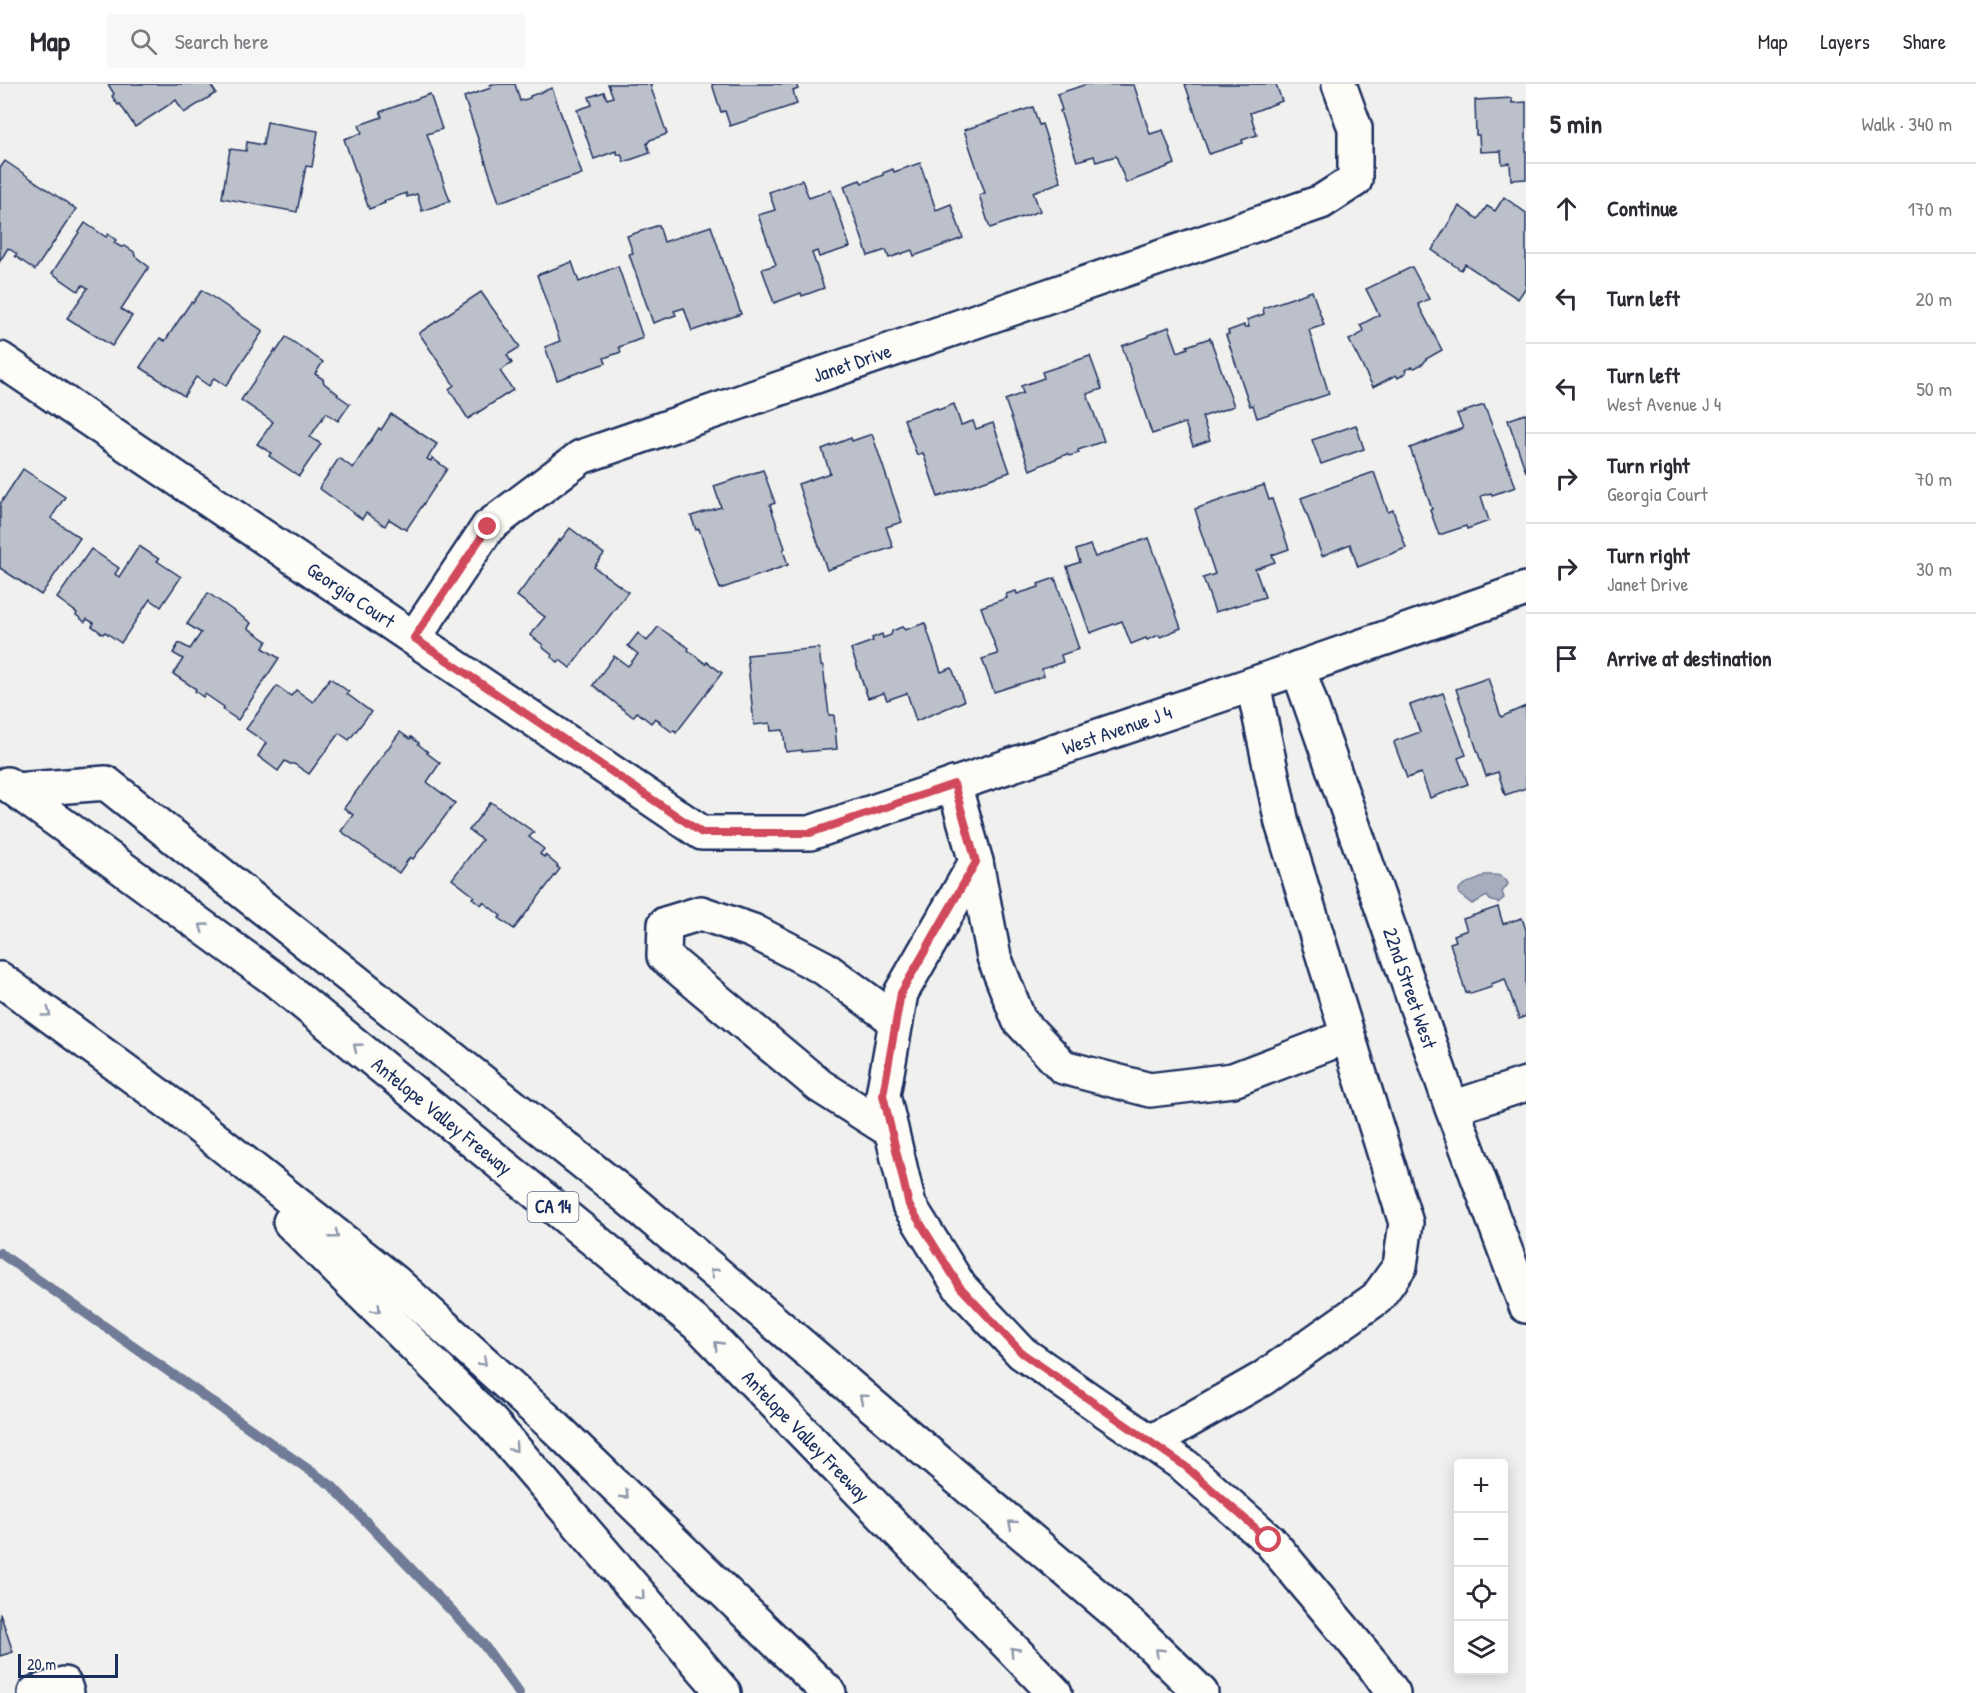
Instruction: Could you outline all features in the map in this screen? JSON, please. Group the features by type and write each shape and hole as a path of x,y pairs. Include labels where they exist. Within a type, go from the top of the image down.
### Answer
{"main road":[{"name":"Janet Drive","path":"414,638 488,527 581,457 1321,202 1355,180 1355,128 1339,84"},
{"name":"Georgia Court","path":"0,359 702,833"},
{"name":"West Avenue J 4","path":"702,833 810,833 1526,589"},
{"name":"22nd Street West","path":"1298,668 1452,1108 1526,1306"},
{"path":"1151,1442 1262,1379 1377,1298 1400,1266 1406,1222 1282,823 1252,684"},
{"path":"8,785 106,783 622,1193 1133,1627 1201,1693"},
{"path":"954,784 976,862 994,957 1019,1020 1063,1067 1150,1090 1233,1080 1348,1036"},
{"name":"Antelope Valley Freeway","path":"8,785 273,978 702,1328 1055,1693"},
{"path":"976,862 901,993 883,1095 909,1205 960,1287 1022,1353 1185,1466 1269,1540 1374,1666 1393,1693"},
{"path":"891,1131 820,1086 664,956 665,924 701,913 753,931 824,968 896,1021"},
{"path":"0,979 172,1105 396,1283 556,1428 829,1693"},
{"path":"1452,1108 1526,1083"},
{"path":"172,1105 492,1423 724,1693"},
{"path":"35,1693 64,1684 67,1693"}],"water":[{"path":"1484,875 1501,876 1508,884 1502,892 1504,898 1498,903 1487,896 1472,904 1459,894 1462,886"}],"building":[{"path":"108,84 210,84 216,93 184,113 176,100 135,127 112,96 114,94"},
{"path":"515,84 520,101 552,88 582,174 499,202 464,97 491,88 490,85"},
{"path":"608,84 652,84 650,85 667,134 650,140 647,144 650,153 624,162 621,154 618,155 616,151 594,159 577,110 592,105 589,97 604,92 607,99 613,97"},
{"path":"712,84 796,84 798,89 793,91 797,104 730,126 725,111 721,112"},
{"path":"1087,84 1134,85 1150,134 1163,130 1175,164 1126,183 1116,156 1096,162 1094,156 1077,161 1060,111 1062,110 1057,94"},
{"path":"1185,84 1276,84 1282,101 1250,113 1257,135 1242,140 1243,143 1209,154"},
{"path":"430,94 442,129 427,134 450,201 422,211 417,194 407,197 406,193 369,209 344,139 362,133 359,125 382,117 380,112"},
{"path":"1512,98 1512,103 1526,102 1526,179 1511,180 1510,163 1502,164 1501,151 1480,152 1479,135 1476,135 1475,100"},
{"path":"1033,107 1039,125 1042,124 1061,182 1033,192 1040,211 990,228 979,195 985,193 964,130"},
{"path":"267,122 318,131 312,167 306,166 297,212 222,198 230,149 246,151 247,142 263,145"},
{"path":"5,161 76,209 35,270 8,248 0,261 0,168"},
{"path":"920,163 936,210 951,204 963,238 914,256 912,250 889,258 886,250 868,256 844,186 860,180 862,183 893,169 894,172"},
{"path":"802,180 809,198 831,190 850,247 819,257 817,251 812,253 824,288 802,296 801,293 774,303 762,269 776,265 758,215 775,210 769,192"},
{"path":"1504,197 1526,213 1526,287 1518,299 1465,264 1461,270 1432,250 1459,206 1478,219 1487,206 1495,211"},
{"path":"85,223 106,237 108,234 116,240 114,243 134,252 135,256 149,267 121,309 132,316 112,346 67,318 88,288 83,285 78,291 52,273"},
{"path":"659,225 664,242 711,226 741,314 692,331 684,308 674,311 676,315 653,323 629,254 633,253 627,236"},
{"path":"572,262 579,282 618,266 643,338 619,347 621,352 604,358 606,363 557,380 545,347 560,341 537,275"},
{"path":"1412,267 1429,299 1418,304 1442,350 1415,368 1405,370 1406,373 1398,378 1396,375 1373,387 1349,340 1364,332 1360,325 1379,315 1366,289"},
{"path":"202,290 263,331 226,386 214,378 209,386 196,377 184,396 140,367 160,338 165,341 191,302 193,303"},
{"path":"1312,291 1324,325 1309,330 1329,394 1257,418 1253,405 1250,406 1226,335 1229,334 1228,331 1244,325 1244,327 1249,327 1247,320 1264,314 1263,308"},
{"path":"481,292 520,347 507,355 512,363 500,371 513,390 468,419 449,389 454,385 419,333"},
{"path":"1169,327 1178,352 1188,348 1187,346 1210,338 1234,406 1202,417 1210,440 1193,446 1185,423 1152,434 1122,346"},
{"path":"286,337 323,362 315,374 350,404 338,421 326,413 310,437 321,444 299,476 269,456 271,453 257,444 273,422 241,400"},
{"path":"1090,356 1102,389 1087,394 1104,441 1078,450 1079,453 1069,456 1067,454 1030,470 1005,400 1023,393 1021,386 1044,378 1042,372"},
{"path":"954,404 961,425 973,421 976,429 993,423 1010,472 938,497 923,453 917,455 904,419"},
{"path":"1484,405 1516,487 1481,496 1489,521 1439,535 1410,448 1463,428 1457,414"},
{"path":"391,414 437,444 427,459 431,461 432,458 447,469 406,530 389,519 385,526 366,513 362,519 319,488 339,458 353,468"},
{"path":"1525,414 1526,417 1526,472 1508,420"},
{"path":"1356,425 1364,449 1321,464 1312,440"},
{"path":"872,434 902,522 886,527 893,547 827,570 798,484 830,473 822,449 851,438 852,441"},
{"path":"23,469 65,497 51,518 80,538 41,595 0,568 0,504"},
{"path":"763,470 775,503 770,505 785,548 783,550 788,565 720,589 699,529 696,530 691,516 721,507 714,486"},
{"path":"1374,472 1388,512 1393,510 1406,548 1358,567 1350,544 1322,556 1301,498"},
{"path":"1264,485 1269,500 1272,499 1289,549 1272,555 1275,562 1255,569 1265,597 1215,612 1203,578 1215,574 1195,509"},
{"path":"570,528 604,554 594,567 628,592 570,668 560,660 558,662 551,657 552,655 542,647 543,645 530,635 545,617 517,596"},
{"path":"1149,538 1181,628 1160,637 1159,635 1147,640 1146,638 1131,644 1122,621 1090,633 1067,567 1080,562 1076,550 1090,545 1095,557"},
{"path":"139,546 181,577 161,607 150,599 121,643 92,626 94,623 87,619 85,622 57,598 91,549 119,568 115,574 119,577"},
{"path":"1055,578 1079,649 1061,655 1063,662 1042,669 1044,676 994,692 982,659 998,654 981,607 1007,598 1006,594 1016,591 1017,594 1039,587 1038,584"},
{"path":"208,593 251,623 248,628 267,641 263,648 279,658 238,720 223,710 224,707 205,694 203,697 195,691 196,689 173,674 183,659 173,653 179,643 190,649 201,633 187,624"},
{"path":"925,623 941,672 952,668 964,701 916,721 907,693 887,700 884,693 868,698 851,649 873,641 872,638 882,634 883,638 902,627 905,630"},
{"path":"658,627 689,648 688,650 706,664 707,662 722,673 676,733 655,718 651,723 637,712 633,717 593,685 614,656 628,666 638,654 628,646 638,633 647,641"},
{"path":"819,648 829,715 834,715 837,749 786,752 783,730 771,731 770,723 754,725 747,655"},
{"path":"330,678 371,712 349,740 339,733 309,774 285,761 278,771 258,756 266,743 246,729 277,686 291,696 296,690 313,702"},
{"path":"1488,678 1501,717 1526,706 1526,788 1505,795 1498,772 1486,776 1456,689"},
{"path":"1443,693 1466,755 1458,758 1468,784 1430,798 1421,773 1407,778 1394,743 1420,732 1410,705"},
{"path":"400,732 419,743 440,763 427,782 455,803 413,859 410,857 399,873 341,831 353,815 344,808"},
{"path":"491,802 534,832 529,837 544,849 540,854 544,857 545,855 560,869 514,929 483,902 481,905 472,898 474,896 452,879 482,840 469,830"},
{"path":"1498,907 1503,924 1522,918 1526,930 1526,1016 1519,1019 1505,979 1491,984 1492,987 1470,994 1466,993 1450,943 1456,941 1454,935 1467,930 1463,919"},
{"path":"0,1613 13,1652 0,1656"}],"waterway":[{"path":"0,1253 332,1486 483,1644 519,1693"}],"route":[{"path":"488,527 414,638 702,833 810,833 954,784 976,862 901,993 883,1095 909,1205 960,1287 1022,1353 1185,1466 1269,1540"}]}
